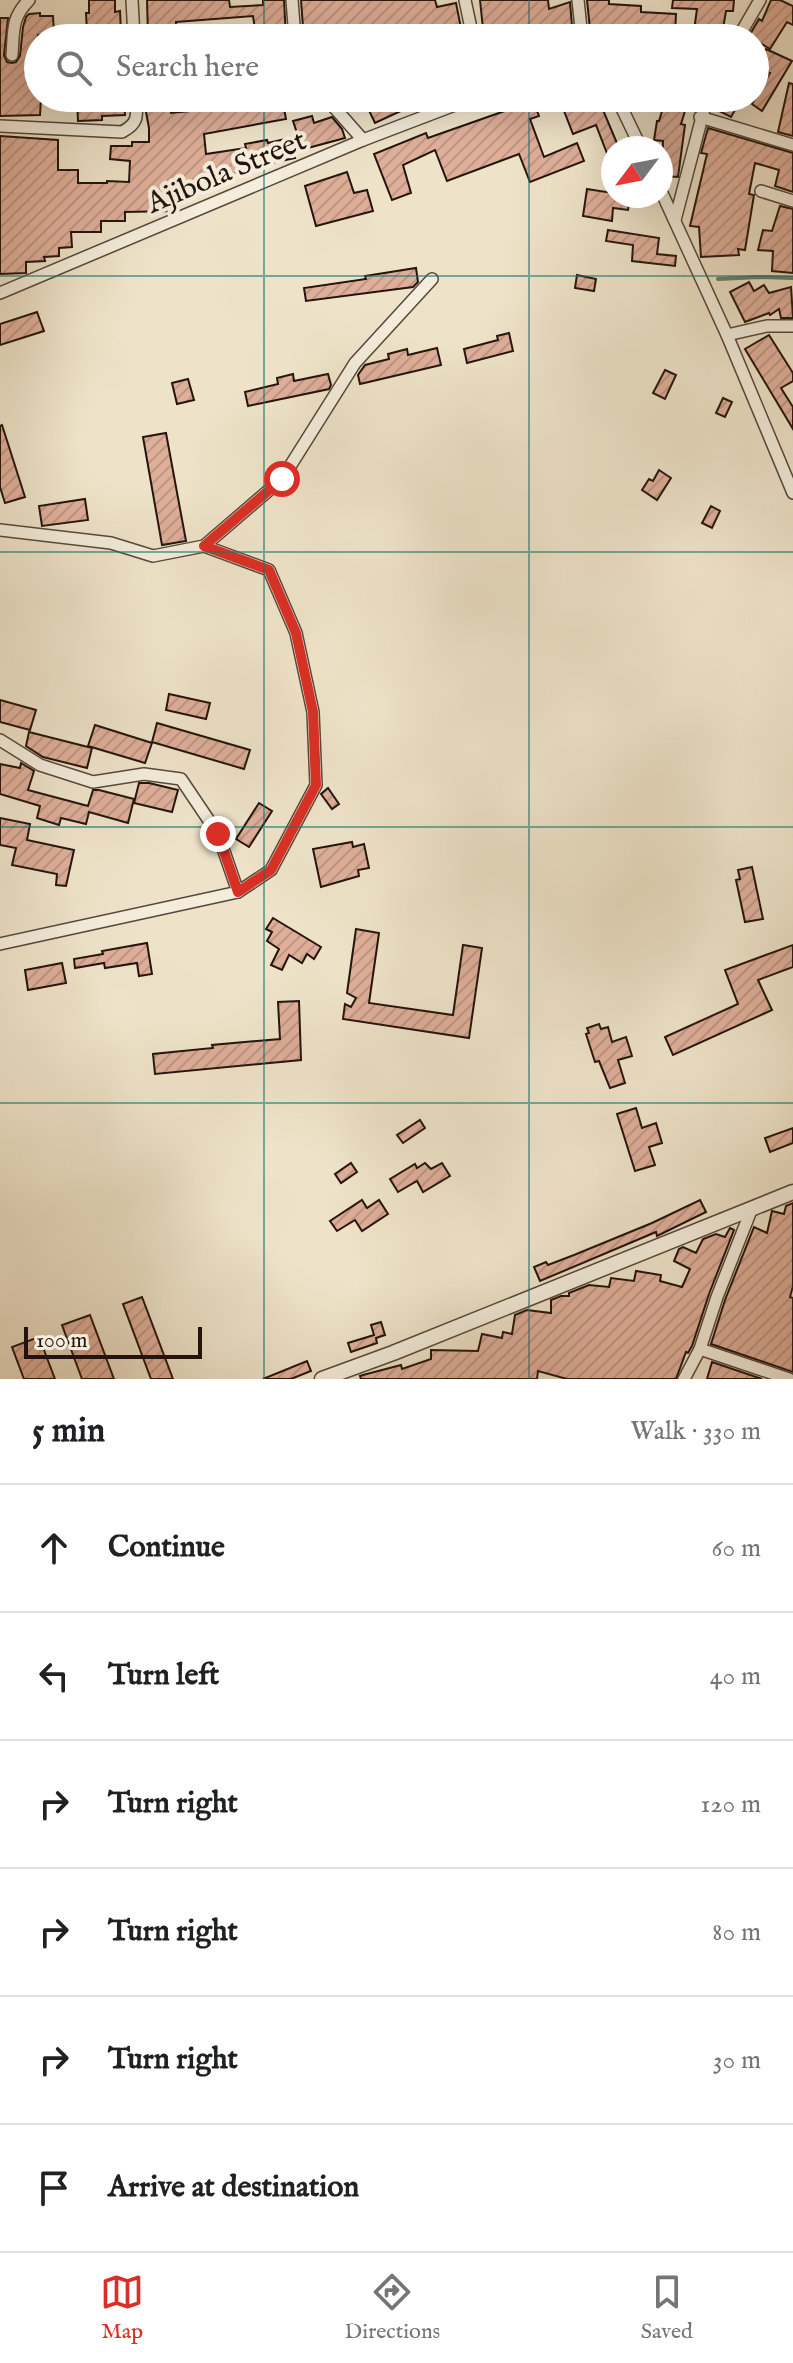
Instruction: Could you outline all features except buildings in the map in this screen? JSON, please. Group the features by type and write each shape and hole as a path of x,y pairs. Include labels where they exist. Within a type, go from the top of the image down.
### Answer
{"street":[{"path":"12,55 15,18 18,10 29,0"},
{"path":"132,0 133,24"},
{"path":"292,0 294,24"},
{"path":"465,0 470,24"},
{"path":"578,0 581,24"},
{"path":"746,24 760,0"},
{"path":"0,126 122,132 133,126 137,112"},
{"path":"338,112 363,140"},
{"name":"Ajibola Street","path":"0,293 436,112"},
{"path":"624,112 635,136"},
{"path":"675,220 702,112"},
{"path":"700,117 793,145"},
{"path":"761,191 793,201"},
{"path":"669,208 727,335 793,493"},
{"path":"0,530 111,543 153,556 204,546 282,479 355,363 432,279"},
{"path":"727,335 767,326 793,326"},
{"path":"0,944 238,892 271,870 316,785 313,712 296,633 269,570 204,546"},
{"path":"0,740 40,765 93,782 144,774 181,779 218,834 238,892"},
{"path":"330,1378 793,1192"},
{"path":"684,1379 700,1349 752,1208"},
{"path":"700,1349 789,1379"}],"waterway":[{"path":"718,279 793,278"}],"route":[{"path":"218,834 238,892 271,870 316,785 313,712 296,633 269,570 204,546 282,479"}]}
